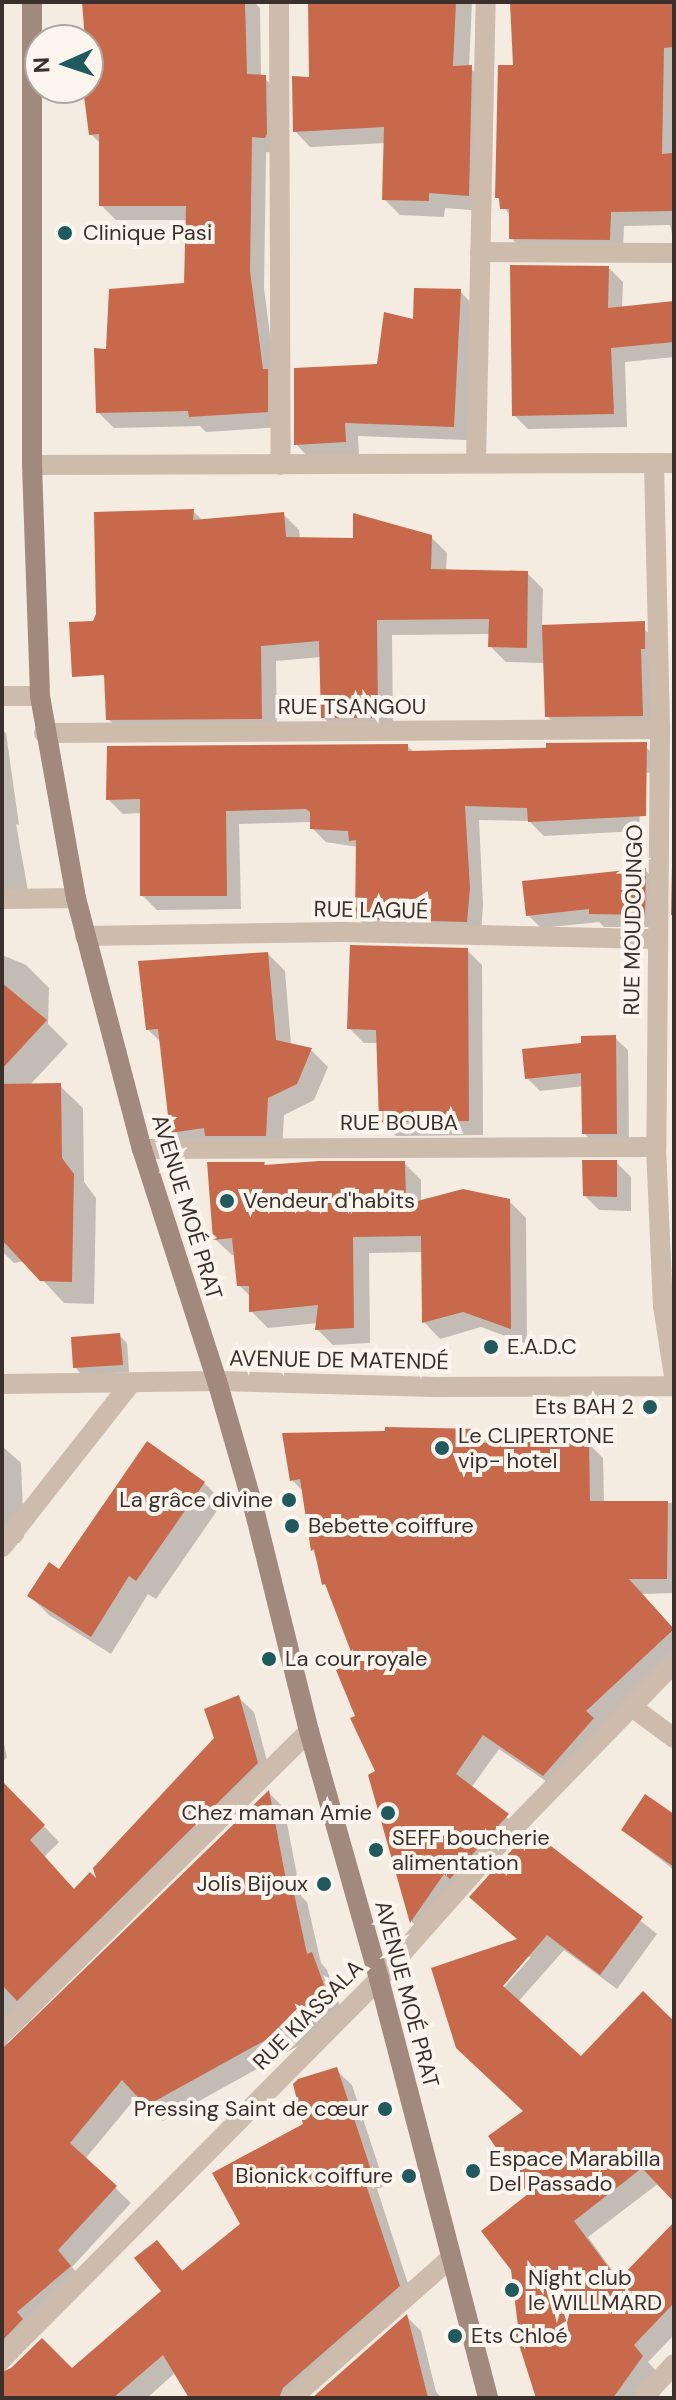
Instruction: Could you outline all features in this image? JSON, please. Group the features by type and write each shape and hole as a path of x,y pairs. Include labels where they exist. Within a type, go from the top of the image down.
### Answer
{"street":[{"name":"AVENUE MOÉ PRAT","path":"32,2 32,465 44,733 85,936 142,1149 217,1381 255,1513 309,1731 379,1979 488,2398"},
{"path":"279,2 281,465"},
{"path":"476,463 486,2"},
{"path":"480,252 674,253"},
{"path":"32,465 664,463"},
{"name":"RUE MOUDOUNGO","path":"664,463 656,939 656,1147 663,1306 674,1376"},
{"path":"2,696 40,696"},
{"name":"RUE TSANGOU","path":"44,733 660,729"},
{"path":"2,899 76,898"},
{"name":"RUE LAGUÉ","path":"85,936 342,932 656,939"},
{"name":"RUE BOUBA","path":"142,1149 656,1147"},
{"name":"AVENUE DE MATENDÉ","path":"2,1384 217,1381 435,1387 674,1386"},
{"path":"2,1547 131,1383"},
{"name":"RUE KIASSALA","path":"2,2359 379,1979 504,1838 674,1663"},
{"path":"632,1707 674,1738"},
{"path":"2,2034 309,1731"},
{"path":"292,2398 451,2258"},
{"path":"643,2398 674,2364"}],"building":[{"path":"82,2 245,2 247,74 266,75 267,134 265,138 252,137 250,271 263,369 268,369 268,412 189,417 188,411 96,413 94,348 106,349 109,289 184,283 186,206 99,206 99,134 89,135 85,104 104,104 104,24 84,24"},
{"path":"308,2 456,2 453,66 472,65 469,196 429,193 429,201 382,200 384,127 293,132 292,76 309,77"},
{"path":"510,2 674,2 674,47 664,48 662,154 674,153 674,211 611,212 610,240 509,239 509,209 500,209 499,198 495,198 498,65 513,65"},
{"path":"510,265 609,266 608,308 674,301 674,342 611,348 614,414 512,416"},
{"path":"414,288 461,289 454,427 345,423 346,442 294,445 294,368 377,364 384,312 413,319"},
{"path":"194,509 193,520 284,512 286,537 353,538 353,513 432,535 431,569 528,571 527,648 488,647 489,619 377,620 378,718 321,718 319,641 261,646 262,719 106,720 104,675 72,677 69,622 93,621 96,614 94,512"},
{"path":"645,621 645,649 641,649 643,716 545,717 542,625"},
{"path":"647,742 646,816 528,822 527,808 465,806 470,888 467,922 355,919 356,840 349,841 348,831 310,829 310,812 306,809 226,811 227,896 140,896 140,799 106,800 107,746 408,744 408,751 546,748 546,743"},
{"path":"674,865 674,915 671,915"},
{"path":"646,868 645,915 589,914 589,909 526,916 522,881"},
{"path":"350,945 468,948 469,1121 379,1122 376,1030 347,1029"},
{"path":"268,952 276,1040 312,1048 297,1084 268,1098 266,1136 205,1136 204,1128 170,1133 158,1029 146,1030 138,961"},
{"path":"2,983 47,1020 2,1069"},
{"path":"616,1035 617,1134 582,1134 581,1073 525,1079 522,1049 581,1043 581,1036"},
{"path":"61,1083 62,1158 74,1174 72,1282 40,1281 2,1240 2,1084"},
{"path":"582,1160 617,1160 617,1197 583,1196"},
{"path":"320,1161 405,1161 406,1204 463,1189 510,1199 511,1329 463,1312 422,1323 421,1236 353,1237 354,1328 315,1330 318,1305 249,1312 249,1286 237,1286 232,1238 213,1240 207,1162 265,1162 264,1165"},
{"path":"120,1333 123,1365 73,1368 71,1337"},
{"path":"385,1427 480,1429 479,1443 589,1441 590,1501 668,1501 667,1579 629,1579 674,1629 586,1711 594,1718 543,1776 483,1735 456,1774 509,1814 450,1879 444,1874 410,1923 368,1775 375,1771 350,1718 355,1716 336,1670 355,1662 325,1584 322,1585 314,1549 311,1551 300,1479 290,1481 282,1433 385,1431"},
{"path":"147,1441 205,1482 136,1581 129,1576 91,1637 27,1596 49,1562 59,1569"},
{"path":"239,1695 258,1763 17,2001 2,1985 2,1781 45,1825 30,1840 74,1889 90,1872 96,1878 93,1868 214,1738 204,1709"},
{"path":"269,1790 287,1885 292,1884 307,1954 312,1952 331,2004 146,2106 122,2080 70,2143 117,2186 58,2250 71,2266 17,2312 23,2319 2,2341 2,2049"},
{"path":"645,1794 674,1814 674,1867 621,1830"},
{"path":"530,1830 643,1917 600,1975 547,1935 503,1986 581,2056 643,1991 674,2021 674,2202 642,2168 574,2221 618,2280 674,2222 674,2303 634,2345 643,2356 613,2398 536,2398 514,2329 518,2326 511,2270 481,2231 528,2194 488,2136 523,2111 456,2048 431,1968 517,1939 469,1897"},
{"path":"337,2067 371,2170 362,2173 400,2286 283,2388 279,2398 189,2398 163,2355 113,2398 2,2398 2,2372 11,2368 42,2338 72,2368 161,2291 134,2258 157,2240 182,2271 240,2224 212,2173 303,2124 293,2084 298,2079"},
{"path":"407,2314 428,2398 312,2398"}],"place":[{"name":"Clinique Pasi","path":"65,233"},
{"name":"Vendeur d'habits","path":"227,1201"},
{"name":"E.A.D.C","path":"491,1347"},
{"name":"Ets BAH 2","path":"650,1407"},
{"name":"Le CLIPERTONE vip- hotel","path":"442,1448"},
{"name":"La grâce divine","path":"289,1500"},
{"name":"Bebette coiffure","path":"292,1526"},
{"name":"La cour royale","path":"269,1659"},
{"name":"Chez maman Amie","path":"388,1813"},
{"name":"SEFF boucherie alimentation","path":"376,1850"},
{"name":"Jolis Bijoux","path":"324,1884"},
{"name":"Pressing Saint de cœur","path":"385,2109"},
{"name":"Espace Marabilla Del Passado","path":"473,2171"},
{"name":"Bionick coiffure","path":"409,2176"},
{"name":"Night club le WILLMARD","path":"512,2290"},
{"name":"Ets Chloé","path":"455,2336"}]}
